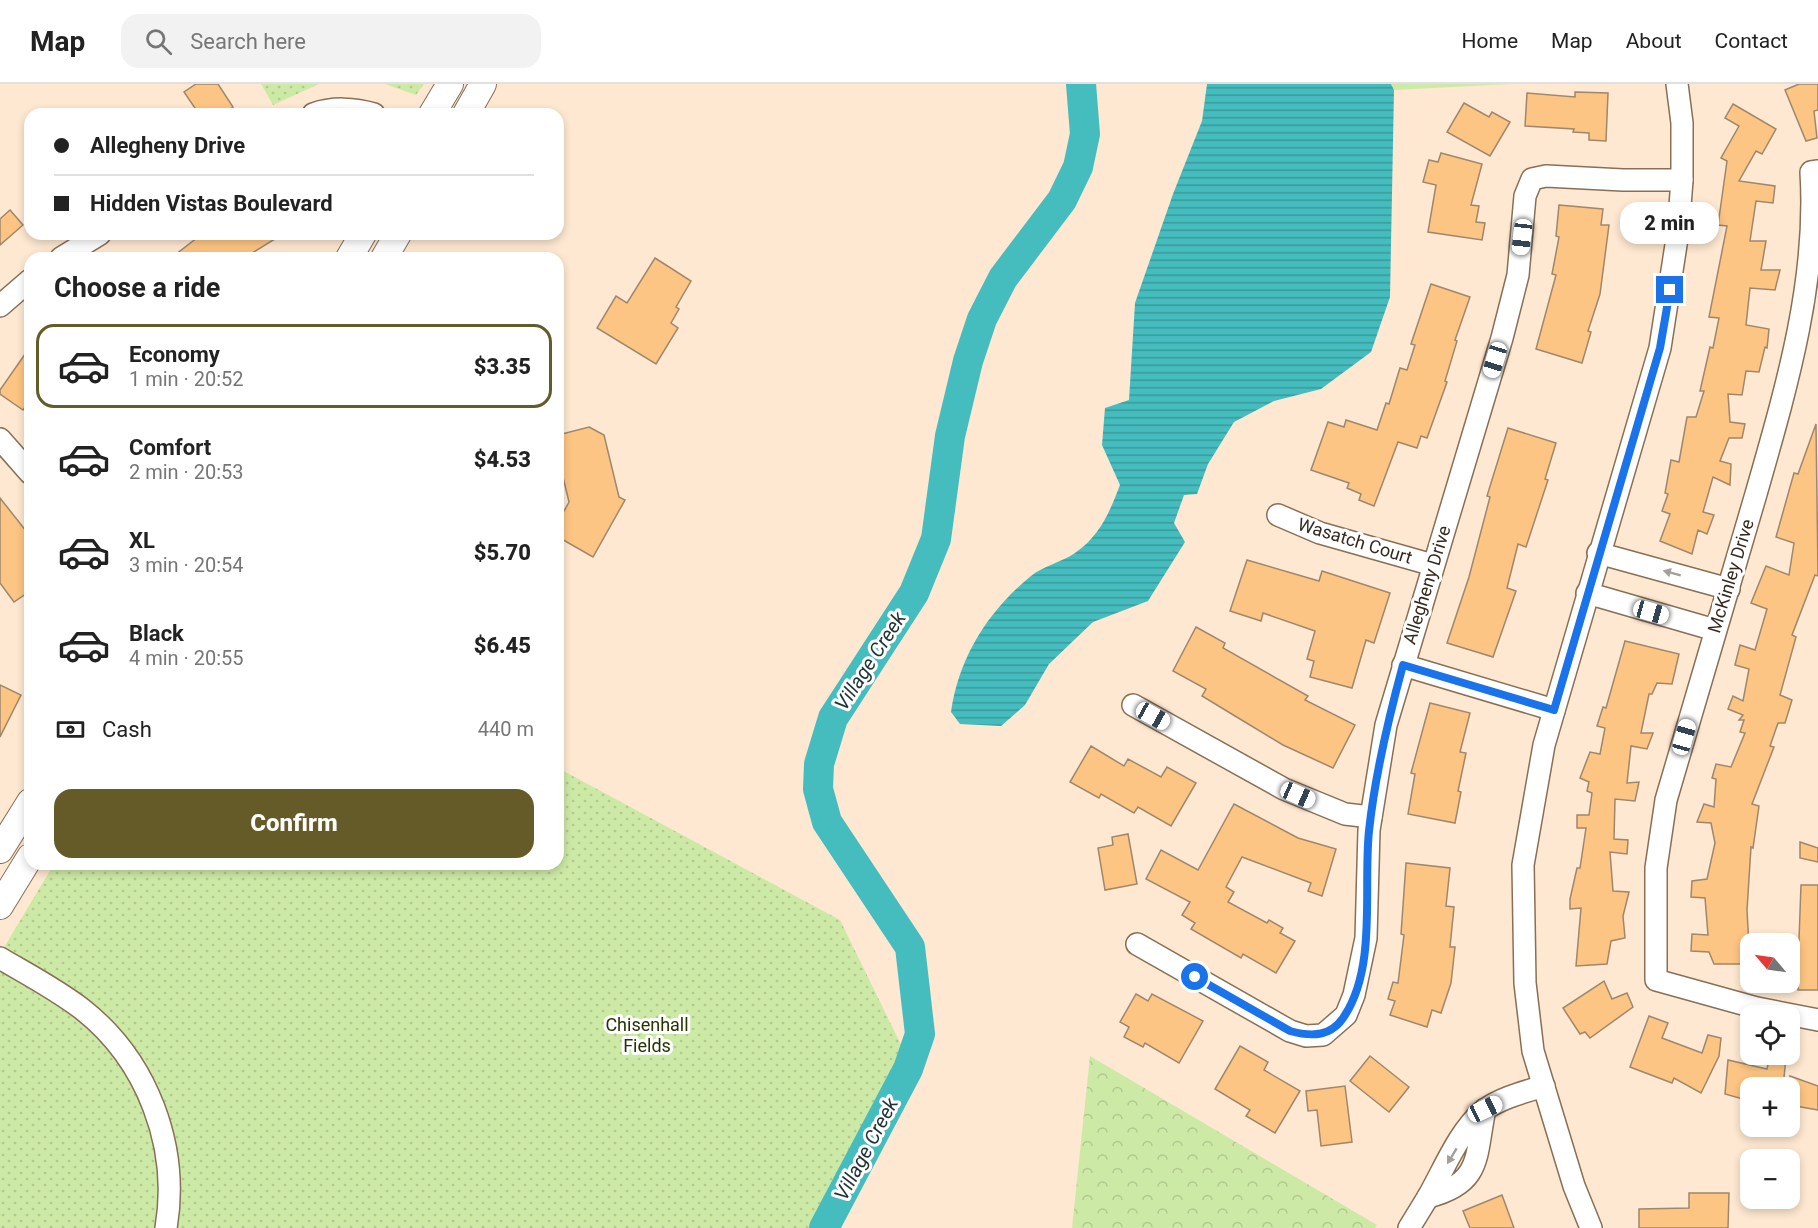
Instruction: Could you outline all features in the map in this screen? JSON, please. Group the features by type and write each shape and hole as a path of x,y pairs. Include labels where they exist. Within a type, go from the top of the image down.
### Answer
{"main road":[{"path":"436,108 450,84"},
{"path":"469,108 483,84"},
{"path":"0,850 24,812"},
{"path":"0,906 24,867"}],"street":[{"path":"1591,1228 1574,1186 1533,1051 1525,983 1523,865 1532,801 1554,710 1598,553 1660,348 1678,232 1682,180 1682,123 1677,84"},
{"name":"McKinley Drive","path":"1815,172 1809,263 1793,364 1666,800 1656,868 1656,980 1757,1008 1818,1020"},
{"name":"Allegheny Drive","path":"1137,944 1290,1031 1306,1036 1323,1035 1346,1015 1361,970 1366,938 1366,865 1371,817 1386,725 1432,565 1502,338 1518,275 1525,196 1532,179 1546,176 1682,180"},
{"path":"71,252 90,240"},
{"path":"0,306 24,285"},
{"path":"0,439 24,466"},
{"name":"Wasatch Court","path":"1278,516 1320,533 1432,565"},
{"path":"1598,553 1729,589"},
{"path":"1587,593 1714,630"},
{"path":"1403,665 1554,710"},
{"path":"1133,705 1284,789 1345,814 1371,817"},
{"path":"0,958 81,1008 110,1036 140,1076 162,1130 169,1193 166,1228"},
{"path":"1409,1228 1472,1121 1485,1109 1514,1095 1544,1086"}],"green space":[{"path":"261,84 319,84 273,105"},
{"path":"385,84 424,84 416,95"},
{"path":"1391,84 1509,84 1394,90"},
{"name":"Chisenhall Fields","path":"564,771 840,920 907,1057 828,1228 0,1228 0,954 50,870 564,870"},
{"path":"1090,1056 1377,1225 1375,1228 1072,1228"}],"water":[{"path":"1207,84 1391,84 1394,90 1390,297 1371,352 1321,389 1274,401 1234,422 1208,464 1197,494 1184,495 1174,523 1185,542 1148,601 1093,622 1049,664 1025,705 1001,726 960,724 951,712 955,692 968,654 978,636 1001,604 1031,576 1075,553 1091,539 1108,513 1120,485 1102,445 1105,408 1129,400 1135,303 1173,194 1202,121"}],"building":[{"path":"196,84 218,84 233,107 195,108 184,92"},
{"path":"1799,84 1818,84 1818,110 1814,111 1817,138 1806,141 1785,90"},
{"path":"1575,92 1608,93 1606,141 1589,140 1589,133 1573,132 1574,129 1525,126 1527,93 1575,97"},
{"path":"1464,103 1489,117 1492,112 1510,122 1490,156 1447,132"},
{"path":"1733,104 1776,129 1762,154 1756,151 1739,181 1775,186 1773,203 1756,201 1750,241 1766,241 1761,270 1780,270 1775,290 1750,288 1746,325 1769,329 1767,348 1765,347 1759,372 1746,371 1742,395 1728,394 1730,422 1745,424 1742,438 1729,438 1720,461 1731,464 1730,485 1713,477 1703,512 1714,515 1707,534 1698,530 1692,554 1660,541 1670,514 1662,511 1668,494 1665,493 1671,460 1679,462 1687,417 1696,417 1704,391 1700,391 1719,318 1709,317 1727,226 1718,225 1727,161 1721,158 1739,126 1725,118"},
{"path":"1441,153 1482,164 1471,205 1479,206 1476,222 1485,223 1482,240 1428,232 1436,185 1423,182 1429,160 1438,162"},
{"path":"1559,205 1603,209 1601,225 1609,225 1600,294 1588,331 1591,332 1582,363 1536,349 1556,275 1552,274 1559,237 1556,236"},
{"path":"10,210 23,225 0,245 0,219"},
{"path":"194,240 273,240 254,252 179,252"},
{"path":"655,258 691,281 676,307 679,309 671,323 678,328 656,364 597,328 616,296 627,303"},
{"path":"1431,284 1470,297 1455,340 1457,341 1445,381 1447,382 1427,438 1421,436 1417,448 1398,442 1374,506 1359,500 1361,494 1347,488 1349,483 1311,470 1328,422 1344,427 1346,420 1377,430 1386,403 1389,404 1400,368 1407,370 1415,345 1411,344"},
{"path":"24,356 23,410 0,394 0,390"},
{"path":"1816,424 1818,576 1815,575 1792,635 1796,637 1780,695 1792,700 1785,723 1778,723 1770,746 1774,747 1752,804 1759,806 1753,848 1751,847 1747,910 1748,933 1740,933 1740,964 1714,964 1709,952 1691,951 1692,934 1708,935 1705,898 1691,897 1692,881 1707,879 1715,843 1711,823 1697,822 1704,804 1714,807 1716,779 1712,778 1716,764 1731,767 1745,733 1740,732 1744,720 1739,720 1743,715 1728,709 1733,696 1743,701 1749,669 1735,665 1740,645 1755,650 1767,609 1751,603 1766,566 1789,575 1794,543 1776,537 1794,473 1798,474"},
{"path":"589,427 604,435 619,497 625,500 593,557 564,540 564,511 569,502 564,481 564,433"},
{"path":"1508,428 1556,443 1545,479 1548,480 1526,547 1518,544 1507,588 1516,591 1493,657 1447,643 1469,577 1490,497 1487,496"},
{"path":"0,498 24,528 24,595 14,602 0,583"},
{"path":"1247,560 1319,581 1322,571 1390,593 1374,643 1366,640 1352,688 1310,677 1314,661 1307,659 1315,631 1263,613 1261,621 1230,611"},
{"path":"1196,627 1225,643 1223,648 1308,696 1305,700 1355,725 1333,768 1283,745 1202,696 1206,689 1173,671"},
{"path":"1625,641 1679,654 1672,684 1657,683 1652,694 1649,694 1641,733 1653,733 1647,749 1631,746 1627,783 1639,782 1635,801 1615,799 1614,839 1628,840 1627,854 1610,852 1613,891 1629,892 1623,916 1625,938 1611,941 1607,964 1576,966 1581,908 1570,909 1570,899 1577,868 1580,868 1586,828 1577,828 1577,815 1589,815 1592,793 1587,791 1589,782 1580,778 1590,752 1600,754 1605,728 1597,726 1603,707 1606,708"},
{"path":"0,685 21,695 0,737"},
{"path":"1430,703 1470,713 1460,752 1466,753 1458,791 1461,792 1455,823 1408,814 1415,774 1411,773"},
{"path":"1091,746 1124,766 1128,759 1161,777 1167,767 1196,783 1171,826 1138,807 1134,813 1101,794 1099,798 1070,782"},
{"path":"1234,804 1298,838 1336,849 1322,896 1308,891 1311,883 1242,857 1226,887 1234,892 1228,902 1267,923 1269,920 1283,928 1280,933 1295,941 1276,973 1243,954 1241,958 1191,929 1195,923 1182,915 1190,902 1146,879 1161,850 1198,870"},
{"path":"1128,834 1137,884 1105,890 1098,848 1113,845 1112,837"},
{"path":"1800,842 1818,848 1818,862 1800,858"},
{"path":"1406,863 1450,868 1446,906 1454,907 1450,947 1455,947 1451,983 1441,1013 1432,1010 1427,1027 1390,1015 1395,1001 1388,999 1393,982 1398,983 1404,935 1401,934"},
{"path":"1801,885 1818,885 1818,990 1800,990"},
{"path":"1604,981 1612,999 1627,993 1633,1007 1590,1038 1585,1032 1580,1034 1563,1008"},
{"path":"1136,994 1148,1001 1152,994 1203,1021 1179,1063 1145,1043 1143,1047 1124,1037 1129,1027 1120,1022"},
{"path":"1649,1016 1668,1023 1662,1038 1702,1053 1708,1035 1721,1038 1719,1056 1701,1093 1674,1078 1672,1083 1630,1067"},
{"path":"1240,1046 1268,1062 1264,1070 1300,1091 1275,1133 1246,1116 1250,1110 1215,1089"},
{"path":"1370,1056 1409,1087 1389,1112 1350,1081"},
{"path":"1728,1060 1740,1063 1740,1065 1767,1069 1768,1065 1785,1065 1784,1077 1740,1077 1740,1098 1725,1094"},
{"path":"1800,1080 1818,1086 1818,1110 1800,1107"},
{"path":"1345,1086 1352,1142 1321,1146 1317,1110 1308,1111 1306,1091"},
{"path":"1689,1193 1729,1193 1728,1228 1639,1228 1639,1209 1689,1208"},
{"path":"1502,1195 1514,1228 1470,1228 1463,1211"}],"waterway":[{"name":"Village Creek","path":"824,1228 908,1069 920,1034 910,947 827,822 818,789 819,764 833,718 914,593 936,539 950,436 968,361 982,319 1003,278 1062,200 1078,167 1085,134 1081,84"}],"route":[{"path":"1195,977 1290,1031 1306,1036 1323,1035 1346,1015 1361,970 1366,938 1366,865 1369,830 1386,725 1403,665 1554,710 1598,553 1660,348 1670,290"}]}
